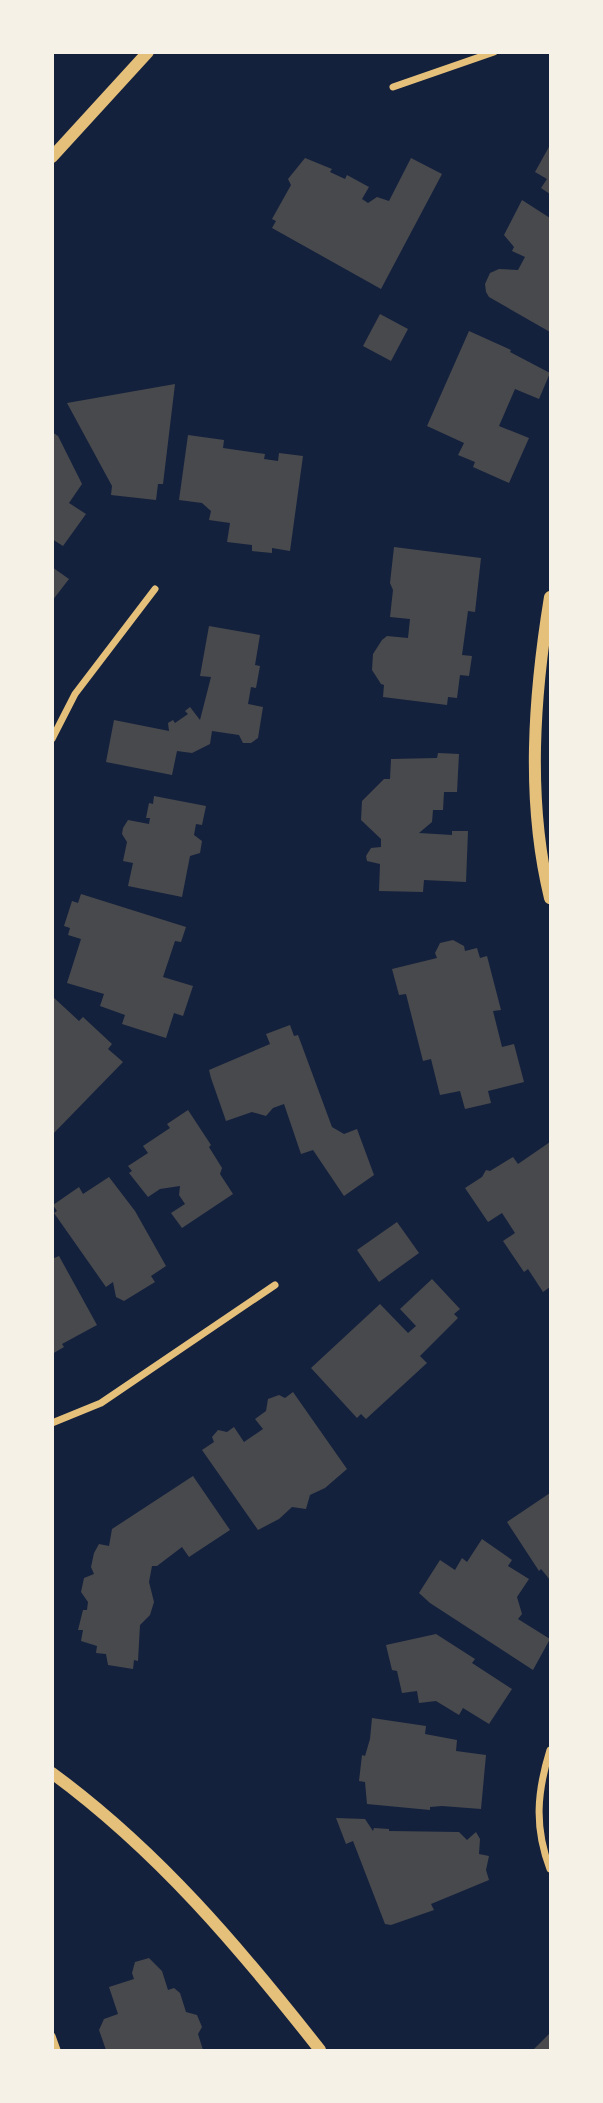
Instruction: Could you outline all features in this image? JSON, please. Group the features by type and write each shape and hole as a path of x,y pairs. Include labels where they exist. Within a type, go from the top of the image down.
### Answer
{"street":[{"path":"52,157 148,52"},
{"path":"393,87 494,52"},
{"path":"52,739 75,694 155,589"},
{"path":"551,597 539,664 535,740 538,816 551,898"},
{"path":"52,1423 100,1403 275,1285"},
{"path":"551,1750 541,1778 538,1828 551,1868"},
{"path":"52,1773 110,1818 187,1891 227,1934 320,2050"},
{"path":"52,2036 57,2050"}],"building":[{"path":"550,145 550,194 541,188 547,179 535,172"},
{"path":"305,158 332,169 330,172 345,179 347,175 369,187 362,199 368,203 377,197 389,201 411,158 442,174 381,289 272,228 276,221 272,219 291,185 288,179"},
{"path":"522,200 550,218 550,332 489,297 486,292 485,284 490,273 499,269 518,270 525,257 512,251 514,247 504,235"},
{"path":"380,314 408,329 391,361 363,346"},
{"path":"469,331 511,350 510,352 550,373 539,399 515,389 499,426 529,438 509,483 473,467 475,462 458,455 464,443 427,426"},
{"path":"175,384 163,484 158,484 156,500 111,495 112,486 67,403"},
{"path":"52,432 58,436 82,484 69,503 86,514 63,546 52,539"},
{"path":"188,435 224,440 223,448 265,454 264,459 278,461 279,453 303,456 290,551 272,548 272,553 252,551 252,545 227,542 230,523 209,520 211,511 202,503 179,500"},
{"path":"394,547 481,558 475,612 468,611 462,655 472,656 469,676 460,675 457,698 448,697 447,705 383,697 384,685 372,670 373,654 382,640 387,636 408,638 410,619 390,617"},
{"path":"52,567 69,579 52,601"},
{"path":"209,626 260,635 255,665 260,666 256,688 251,687 248,704 263,707 258,738 251,743 243,743 239,735 212,731 210,744 192,753 177,751 172,775 106,762 114,720 169,731 168,723 173,720 175,723 188,714 185,711 190,707 200,720 211,677 200,676"},
{"path":"438,753 459,754 457,792 444,792 443,810 433,810 432,822 419,833 452,835 452,831 468,831 466,882 424,880 423,892 379,891 380,864 367,861 366,856 371,848 381,847 381,839 361,820 362,801 384,779 390,779 391,759 437,758"},
{"path":"154,796 206,806 202,825 196,824 194,835 202,841 200,853 190,856 182,897 128,886 133,863 123,861 127,842 122,834 123,828 128,820 149,824 150,818 146,818 149,803 153,804"},
{"path":"81,894 186,927 181,942 175,941 163,977 193,986 183,1016 174,1013 166,1038 122,1024 125,1015 100,1006 104,994 67,983 81,939 68,935 70,928 64,926 72,901 78,903"},
{"path":"453,940 464,946 465,951 477,948 480,958 487,956 501,1010 493,1011 502,1047 514,1044 524,1082 488,1091 491,1103 465,1109 460,1091 440,1095 431,1059 423,1061 406,994 399,995 392,969 437,958 435,953 440,943"},
{"path":"52,996 79,1021 83,1017 112,1044 108,1049 123,1062 52,1135"},
{"path":"290,1025 294,1036 298,1035 332,1127 344,1134 357,1129 374,1175 344,1196 313,1150 301,1154 284,1104 273,1108 266,1116 252,1112 226,1121 211,1078 209,1070 270,1044 266,1034"},
{"path":"188,1110 211,1145 209,1147 222,1168 220,1174 233,1194 182,1228 171,1213 185,1204 179,1195 180,1186 160,1189 148,1197 129,1173 132,1171 128,1166 148,1153 143,1146 170,1128 167,1124"},
{"path":"550,1142 550,1287 543,1292 528,1269 524,1272 503,1241 515,1233 502,1213 488,1222 465,1188 482,1177 486,1170 490,1171 513,1157 518,1164"},
{"path":"109,1177 135,1211 166,1266 151,1276 155,1282 124,1301 116,1297 113,1282 106,1287 54,1213 57,1211 53,1205 79,1187 83,1194"},
{"path":"397,1222 419,1253 379,1282 357,1250"},
{"path":"59,1256 97,1325 62,1344 64,1347 52,1354 52,1259"},
{"path":"432,1279 460,1309 454,1314 458,1318 420,1356 427,1363 366,1419 361,1414 357,1418 311,1368 380,1304 408,1333 416,1326 400,1309"},
{"path":"293,1392 347,1469 325,1488 310,1495 306,1509 292,1507 279,1519 258,1530 202,1450 214,1442 212,1437 218,1430 227,1432 234,1427 244,1442 263,1429 255,1419 266,1411 268,1399 279,1395 285,1398"},
{"path":"193,1476 230,1530 189,1557 182,1547 157,1566 152,1566 149,1582 154,1602 150,1615 140,1625 138,1661 134,1660 133,1669 108,1665 106,1654 96,1653 97,1646 81,1641 83,1630 78,1630 88,1602 81,1592 84,1578 94,1574 91,1567 94,1553 99,1544 109,1546 112,1529"},
{"path":"550,1493 550,1580 541,1569 539,1571 507,1522"},
{"path":"482,1539 512,1560 508,1566 529,1579 517,1597 522,1614 518,1619 550,1639 533,1670 430,1603 419,1593 440,1560 455,1570 462,1558 467,1562"},
{"path":"436,1634 475,1659 472,1663 512,1689 489,1724 463,1708 459,1715 436,1701 419,1703 417,1691 402,1693 397,1671 392,1670 386,1645"},
{"path":"372,1718 426,1726 425,1734 457,1740 456,1751 486,1755 481,1809 442,1806 430,1807 430,1810 367,1804 365,1782 359,1781 362,1755 365,1756 370,1739"},
{"path":"336,1818 365,1819 373,1831 374,1828 389,1831 459,1832 467,1840 476,1832 480,1839 479,1854 489,1856 486,1870 489,1880 431,1904 434,1910 391,1925 385,1924 353,1841 346,1844"},
{"path":"149,1958 162,1971 168,1990 174,1988 180,1993 186,2012 197,2015 202,2027 198,2034 203,2050 106,2050 99,2030 104,2019 118,2014 109,1987 134,1979 132,1973 135,1962"},
{"path":"550,2033 550,2050 533,2050"}]}
